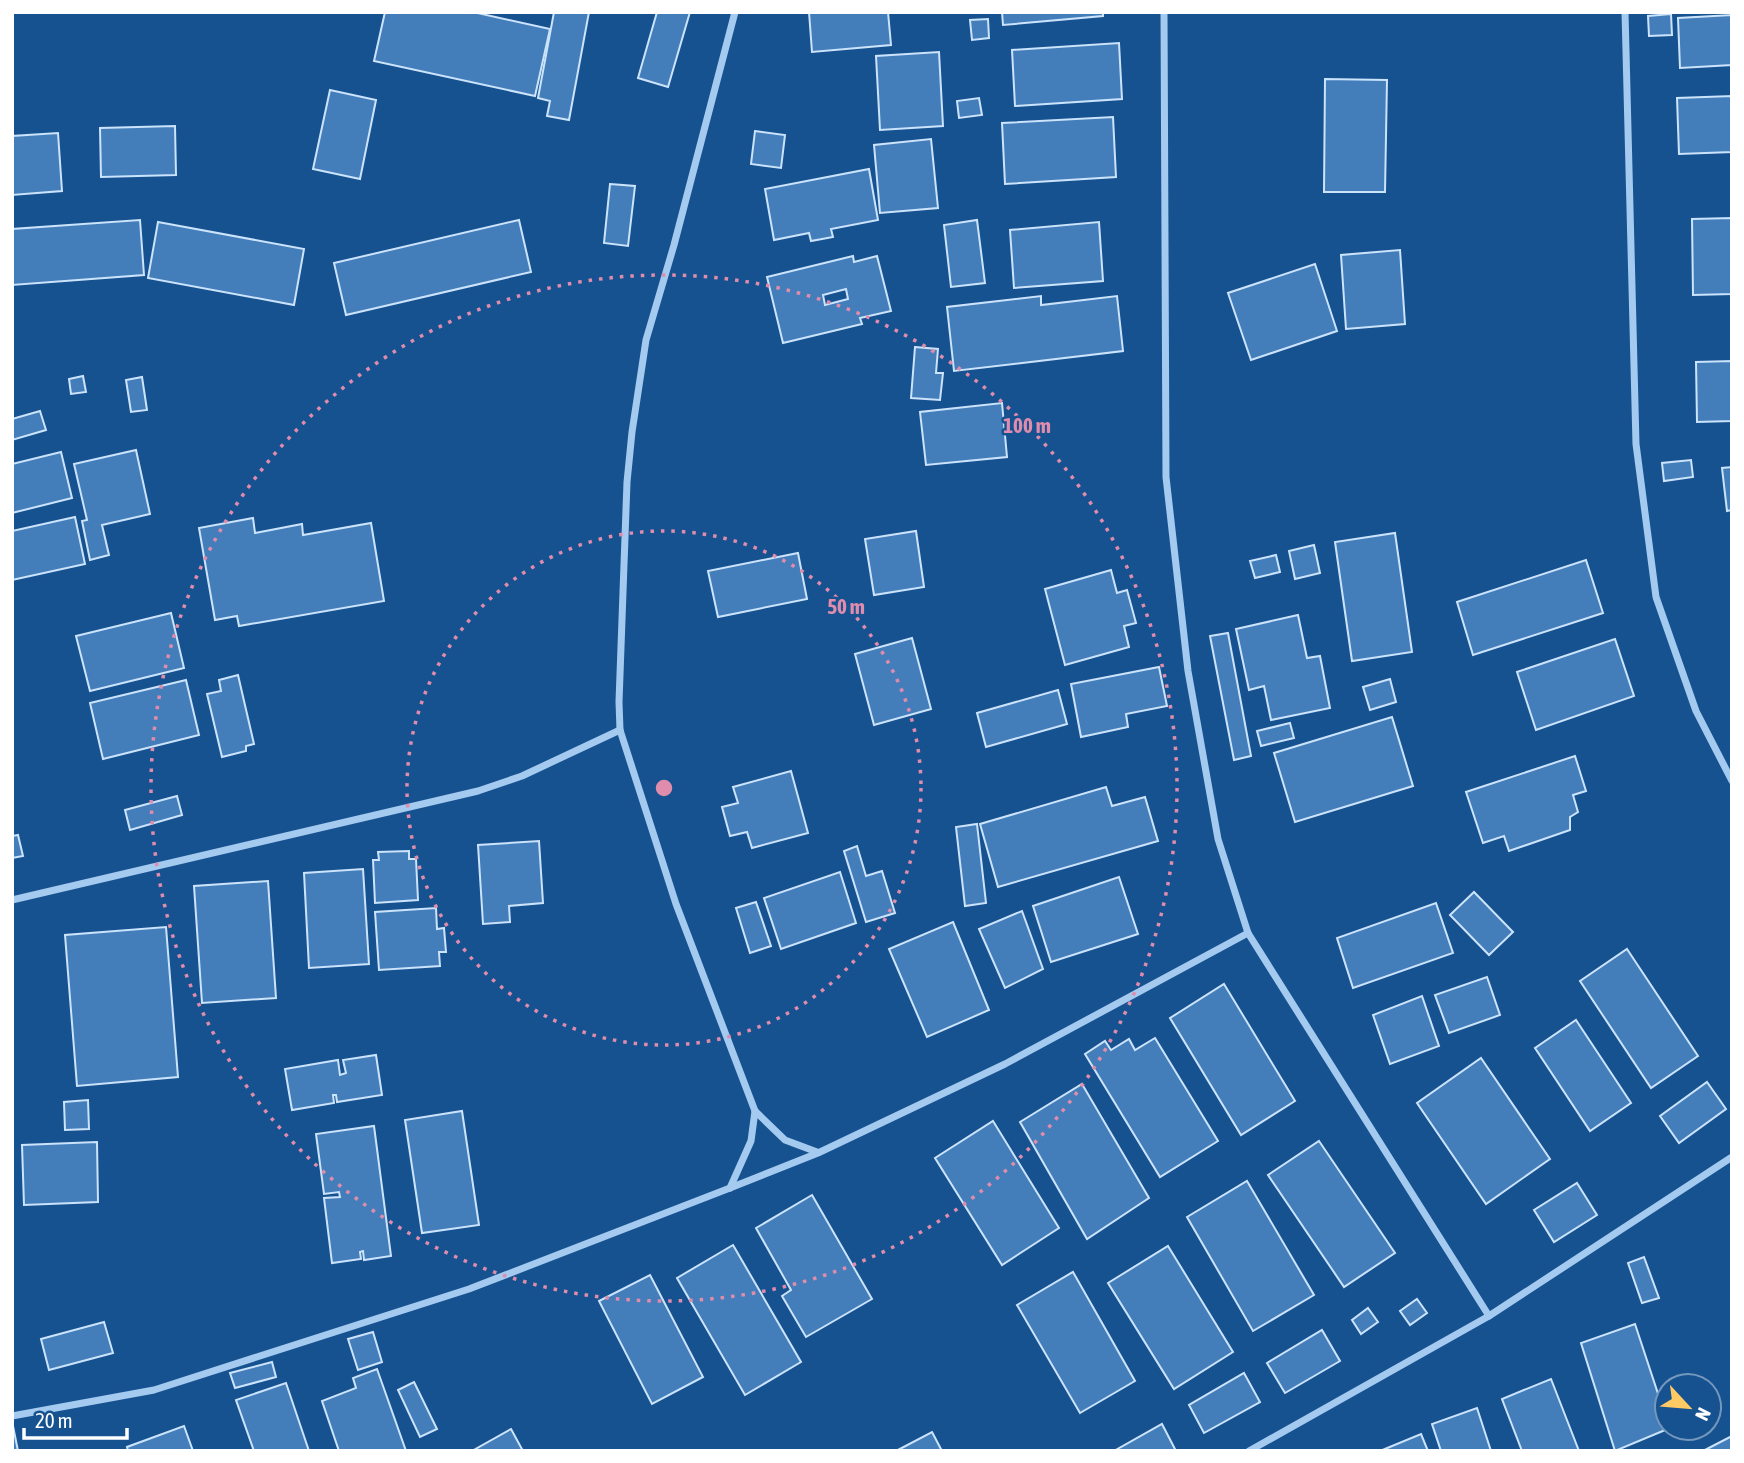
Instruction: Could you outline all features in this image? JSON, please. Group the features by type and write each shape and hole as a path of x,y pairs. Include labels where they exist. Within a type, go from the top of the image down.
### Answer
{"street":[{"path":"735,12 674,245 646,340 627,482 620,730 676,904 755,1111 785,1140 818,1153"},
{"path":"1164,12 1166,477 1188,671 1218,839 1248,933 1489,1317"},
{"path":"1625,12 1636,444 1656,597 1696,712 1732,781"},
{"path":"12,900 478,790 522,776 620,730"},
{"path":"12,1416 154,1390 180,1382 469,1289 730,1188 818,1153 1005,1064 1248,933"},
{"path":"730,1188 751,1141 755,1111"},
{"path":"1250,1451 1489,1317 1732,1157"}],"building":[{"path":"385,12 473,12 550,29 535,96 374,61"},
{"path":"554,12 589,12 569,120 547,116 550,101 538,98"},
{"path":"657,12 690,12 668,87 638,78"},
{"path":"809,12 888,12 891,45 812,52"},
{"path":"1002,12 1103,12 1103,16 1003,25"},
{"path":"1671,14 1672,35 1649,36 1648,16"},
{"path":"1732,15 1732,65 1680,68 1678,18"},
{"path":"988,19 989,38 972,40 970,20"},
{"path":"1119,43 1122,99 1015,106 1012,50"},
{"path":"939,52 943,126 880,130 876,56"},
{"path":"1325,79 1387,80 1385,192 1324,192"},
{"path":"330,90 376,100 360,179 313,169"},
{"path":"1732,96 1732,152 1679,154 1677,98"},
{"path":"979,98 982,115 959,118 957,101"},
{"path":"1113,117 1116,177 1005,184 1002,123"},
{"path":"175,126 176,175 101,177 100,128"},
{"path":"755,131 785,135 781,168 751,164"},
{"path":"58,133 62,191 12,195 12,136"},
{"path":"931,139 938,208 880,213 874,145"},
{"path":"869,169 878,220 831,229 833,237 811,241 809,233 774,240 765,189"},
{"path":"610,184 635,186 628,246 604,243"},
{"path":"1732,218 1732,294 1693,295 1692,219"},
{"path":"140,220 144,275 12,285 12,229"},
{"path":"519,220 531,272 346,315 334,263"},
{"path":"977,220 985,283 951,287 944,225"},
{"path":"158,222 304,249 294,305 148,278"},
{"path":"1099,222 1103,281 1014,288 1010,230"},
{"path":"1400,250 1405,324 1346,329 1341,255"},
{"path":"853,256 854,262 877,256 891,311 860,318 862,324 783,343 767,277","holes":["846,289 848,299 825,305 823,295"]},
{"path":"1315,264 1337,331 1251,360 1228,293"},
{"path":"1041,296 1041,305 1117,296 1123,351 954,371 947,307"},
{"path":"915,347 938,349 936,373 943,373 940,400 911,398"},
{"path":"1732,361 1732,421 1697,422 1696,362"},
{"path":"83,376 86,392 71,394 69,379"},
{"path":"142,377 147,410 131,412 126,380"},
{"path":"1002,403 1007,457 926,465 920,412"},
{"path":"40,411 46,430 12,440 12,419"},
{"path":"136,450 150,514 102,525 109,555 90,560 82,521 87,520 74,464"},
{"path":"61,452 72,498 12,513 12,464"},
{"path":"1691,460 1693,477 1664,481 1662,463"},
{"path":"1732,467 1732,510 1727,511 1722,468"},
{"path":"75,517 85,564 12,580 12,531"},
{"path":"253,518 255,533 302,524 303,535 371,523 384,601 239,626 237,616 215,620 199,528"},
{"path":"916,531 924,587 874,595 865,539"},
{"path":"1395,533 1412,652 1352,661 1335,542"},
{"path":"1314,545 1320,573 1295,579 1289,551"},
{"path":"798,553 807,599 718,617 708,571"},
{"path":"1276,555 1280,572 1255,578 1250,561"},
{"path":"1586,560 1603,613 1473,655 1457,602"},
{"path":"1111,570 1117,593 1127,590 1136,623 1124,626 1129,647 1065,665 1045,589"},
{"path":"171,613 184,668 90,691 76,636"},
{"path":"1298,615 1307,658 1320,656 1330,708 1271,720 1264,686 1249,690 1236,629"},
{"path":"1228,633 1251,756 1234,760 1210,636"},
{"path":"912,638 931,709 874,725 855,654"},
{"path":"1615,639 1634,696 1536,730 1517,672"},
{"path":"1159,667 1167,706 1126,714 1128,727 1081,737 1071,684"},
{"path":"238,675 254,744 246,746 246,751 222,757 207,694 221,691 219,680"},
{"path":"1390,679 1396,702 1370,710 1363,687"},
{"path":"186,680 199,735 103,759 90,703"},
{"path":"1058,690 1067,724 986,747 977,713"},
{"path":"1392,717 1413,786 1295,822 1274,753"},
{"path":"1290,723 1294,738 1261,746 1257,731"},
{"path":"1575,756 1586,791 1573,795 1578,812 1570,817 1570,830 1509,851 1504,836 1483,843 1466,792"},
{"path":"791,771 808,833 752,848 747,832 730,836 722,807 738,803 733,787"},
{"path":"1106,787 1112,806 1145,797 1158,841 998,887 980,824"},
{"path":"177,796 182,815 130,830 125,810"},
{"path":"977,824 986,903 965,906 956,827"},
{"path":"18,835 23,856 12,858 12,836"},
{"path":"539,841 543,903 509,906 510,922 483,924 478,845"},
{"path":"857,846 866,876 882,871 895,913 866,922 844,851"},
{"path":"409,851 409,859 416,859 418,900 375,903 373,860 379,860 378,852"},
{"path":"363,869 369,964 309,968 304,873"},
{"path":"840,872 856,923 781,949 764,898"},
{"path":"1119,877 1138,934 1051,962 1033,906"},
{"path":"268,881 276,998 202,1003 194,886"},
{"path":"1474,892 1513,932 1489,955 1450,915"},
{"path":"756,902 771,946 750,953 736,908"},
{"path":"1436,903 1453,953 1353,988 1337,938"},
{"path":"436,908 437,929 444,928 446,952 439,952 440,966 379,970 375,912"},
{"path":"1022,911 1043,969 1005,988 979,929"},
{"path":"953,922 989,1010 927,1037 889,949"},
{"path":"166,927 178,1077 77,1086 65,935"},
{"path":"1627,949 1698,1056 1651,1088 1580,981"},
{"path":"1487,977 1500,1015 1449,1033 1435,995"},
{"path":"1224,984 1295,1101 1241,1135 1170,1018"},
{"path":"1422,996 1439,1046 1390,1064 1373,1015"},
{"path":"1576,1020 1631,1103 1590,1131 1535,1048"},
{"path":"1155,1038 1218,1141 1160,1177 1085,1054 1105,1041 1111,1050 1129,1039 1135,1050"},
{"path":"376,1055 382,1095 337,1102 336,1095 333,1095 334,1103 292,1110 285,1069 338,1060 340,1075 346,1073 343,1060"},
{"path":"1481,1058 1550,1159 1486,1204 1417,1103"},
{"path":"1707,1082 1726,1109 1679,1143 1660,1116"},
{"path":"1082,1084 1149,1198 1087,1239 1020,1122"},
{"path":"88,1100 89,1129 65,1130 64,1102"},
{"path":"462,1111 479,1225 422,1233 405,1120"},
{"path":"993,1121 1059,1228 1002,1265 935,1158"},
{"path":"374,1126 391,1256 364,1260 363,1251 360,1252 361,1259 332,1263 324,1198 340,1197 339,1192 324,1194 316,1134"},
{"path":"1319,1141 1395,1253 1344,1287 1268,1175"},
{"path":"97,1142 98,1202 24,1205 22,1145"},
{"path":"1247,1181 1314,1295 1253,1331 1187,1217"},
{"path":"1577,1183 1597,1215 1554,1242 1534,1210"},
{"path":"812,1195 872,1299 806,1337 782,1296 791,1290 756,1228"},
{"path":"733,1245 801,1362 745,1395 677,1278"},
{"path":"1168,1246 1233,1352 1174,1389 1108,1283"},
{"path":"1644,1257 1659,1298 1642,1303 1628,1263"},
{"path":"1073,1272 1135,1381 1080,1413 1017,1305"},
{"path":"650,1275 703,1377 652,1404 599,1301"},
{"path":"1417,1299 1427,1313 1410,1325 1400,1311"},
{"path":"1368,1308 1378,1322 1361,1334 1352,1320"},
{"path":"104,1322 113,1353 49,1370 41,1339"},
{"path":"1635,1324 1653,1379 1653,1435 1615,1451 1581,1343"},
{"path":"1322,1330 1340,1361 1285,1393 1267,1363"},
{"path":"373,1332 382,1362 358,1370 348,1339"},
{"path":"272,1362 276,1377 235,1388 230,1373"},
{"path":"377,1369 406,1451 339,1451 322,1401 356,1388 353,1378"},
{"path":"1244,1373 1260,1402 1204,1433 1189,1405"},
{"path":"1551,1379 1579,1451 1522,1451 1502,1399"},
{"path":"414,1382 437,1429 420,1437 398,1390"},
{"path":"286,1383 309,1451 254,1451 236,1400"},
{"path":"1477,1408 1491,1451 1441,1451 1432,1424"},
{"path":"1162,1424 1176,1451 1114,1451"},
{"path":"13,1426 18,1451 12,1451"},
{"path":"184,1426 193,1451 128,1451 127,1447"},
{"path":"511,1429 523,1451 472,1451"},
{"path":"932,1432 942,1451 896,1451"},
{"path":"1421,1434 1428,1451 1380,1451"},
{"path":"1732,1436 1732,1451 1703,1451 1723,1442"}]}
